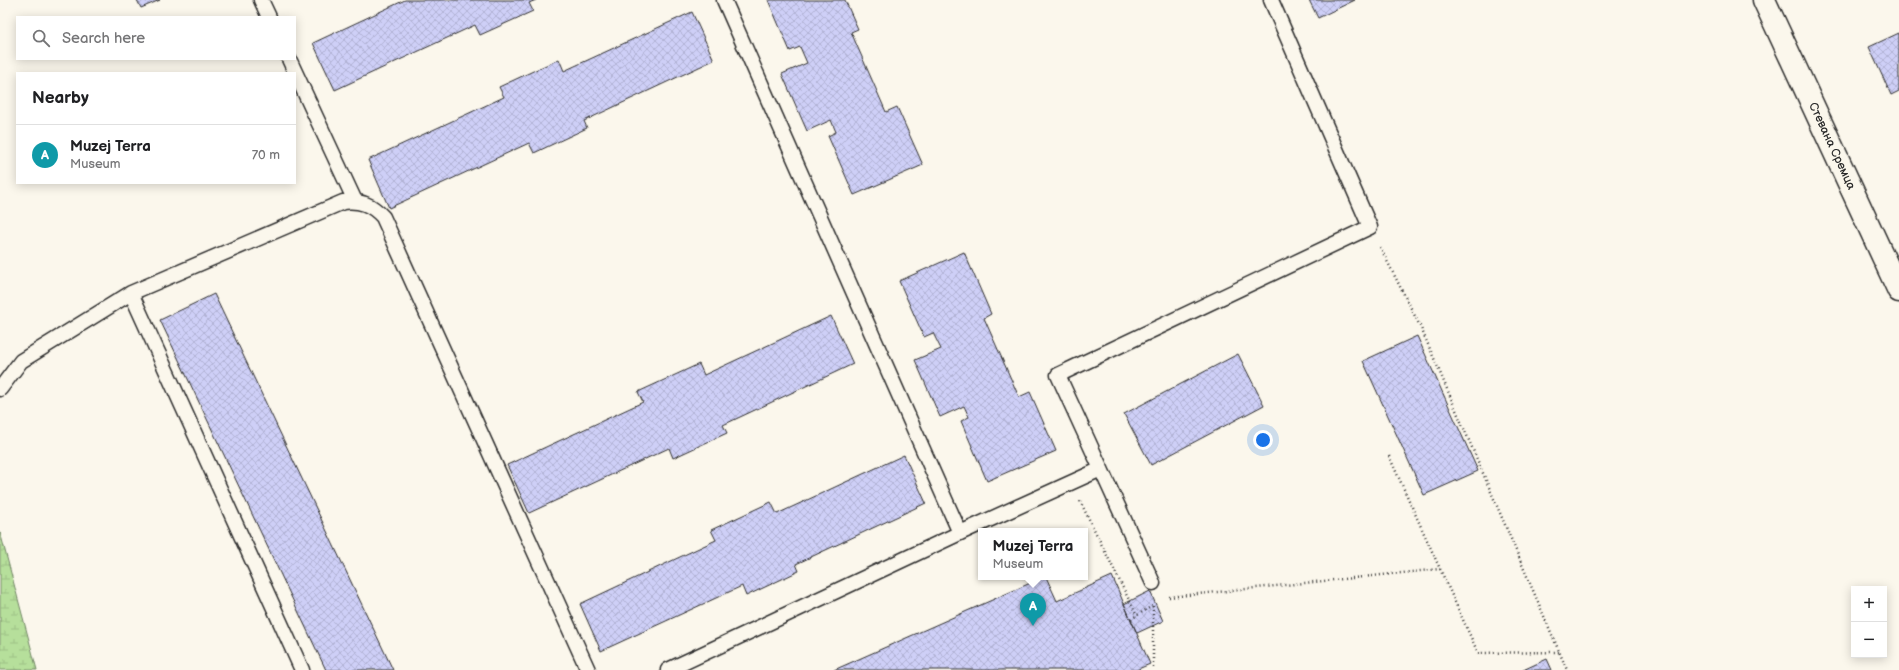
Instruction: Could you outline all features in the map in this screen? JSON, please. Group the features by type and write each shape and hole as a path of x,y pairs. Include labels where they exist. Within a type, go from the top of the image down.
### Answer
{"main road":[{"name":"Стевана Сремца","path":"1764,0 1899,291"}],"lane":[{"path":"261,0 269,16"},
{"path":"724,0 960,533"},
{"path":"1153,583 1058,375 1370,227 1271,0"},
{"path":"289,60 295,72"},
{"path":"296,74 355,201"},
{"path":"0,389 21,361 131,293 343,202 355,201 366,204 376,209 383,217 588,670"},
{"path":"131,293 302,670"},
{"path":"668,670 960,533 1102,469"}],"path":[{"path":"1370,227 1421,328 1567,670"},
{"path":"1389,456 1478,653 1560,652"},
{"path":"1071,483 1137,616"},
{"path":"1167,597 1440,570"},
{"path":"1153,583 1153,670"},
{"path":"1131,619 1158,603"}],"green space":[{"path":"0,532 37,670 0,670"}],"building":[{"path":"137,0 160,0 141,8"},
{"path":"405,0 536,0 529,3 533,11 480,35 475,25 335,90 313,43"},
{"path":"768,0 845,0 858,29 851,32 886,112 897,107 923,165 854,195 828,136 836,132 831,120 807,131 782,74 807,63 800,47 790,51"},
{"path":"1309,0 1355,0 1318,18"},
{"path":"692,12 714,60 584,121 587,128 534,153 529,143 389,208 368,160 504,97 499,87 559,59 564,71"},
{"path":"1899,33 1899,91 1891,95 1869,47"},
{"path":"964,252 991,314 984,318 1019,397 1030,392 1056,451 987,481 961,421 969,417 964,406 940,417 915,360 941,349 933,333 924,337 899,281"},
{"path":"214,294 393,670 326,670 160,320"},
{"path":"831,316 853,364 723,425 727,433 673,458 669,448 529,513 507,465 643,402 638,392 699,364 704,375"},
{"path":"1417,336 1478,471 1424,495 1363,361"},
{"path":"1238,354 1264,405 1151,465 1124,414"},
{"path":"904,455 926,503 796,564 799,571 746,596 742,586 601,651 580,604 716,540 711,530 771,502 777,514"},
{"path":"1112,576 1150,664 1136,670 834,670 1037,580 1047,580 1057,601"},
{"path":"1150,591 1163,621 1137,633 1124,604"},
{"path":"1547,659 1552,670 1523,670"}],"place":[{"name":"Muzej Terra","path":"1033,626"}]}
